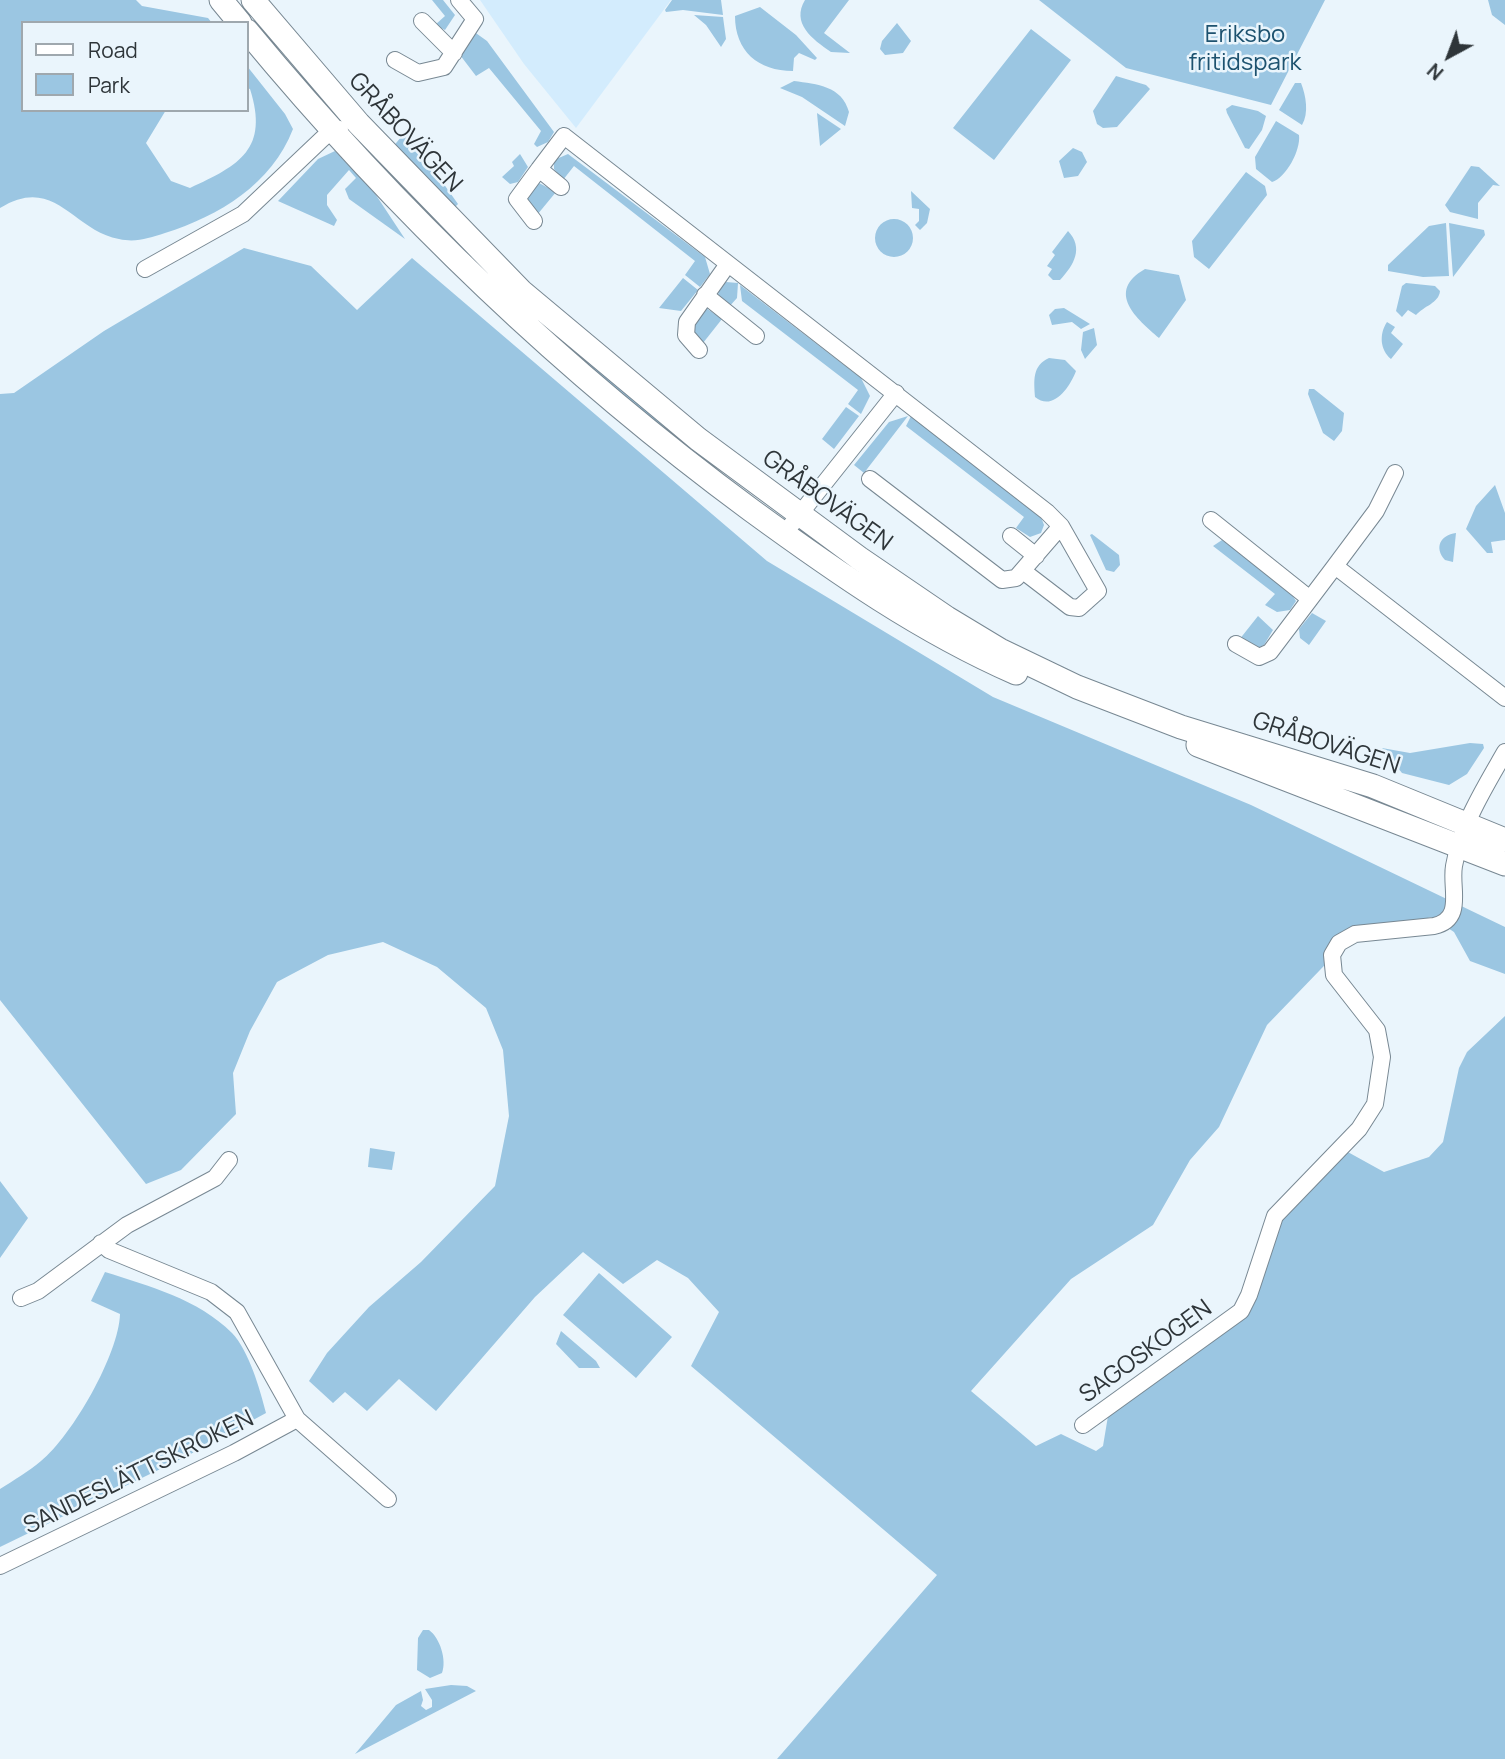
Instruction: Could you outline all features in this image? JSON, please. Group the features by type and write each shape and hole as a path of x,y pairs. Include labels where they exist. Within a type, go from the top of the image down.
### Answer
{"main road":[{"path":"221,0 238,21"},
{"name":"GRÅBOVÄGEN","path":"253,0 359,124 522,291 698,439 947,618 1000,650 1077,687 1181,727 1373,786 1505,840"},
{"name":"GRÅBOVÄGEN","path":"251,44 462,265 582,376 704,475 848,580 977,656 1094,706 1505,864"}],"street":[{"path":"395,60 418,73 444,67 475,19 459,0"},
{"path":"422,21 454,53"},
{"path":"145,269 243,214 333,129 348,129 359,124"},
{"path":"534,221 517,199 564,136 896,393 1061,526 1098,591 1079,608 1070,607 1023,571"},
{"path":"539,169 561,187"},
{"path":"699,350 686,335 687,322 728,264"},
{"path":"705,295 756,336"},
{"path":"784,534 896,393"},
{"path":"1236,643 1250,655 1259,657 1270,652 1376,511 1395,472"},
{"path":"870,479 1002,580 1016,579 1061,526"},
{"path":"1211,520 1310,599"},
{"path":"1012,537 1036,556"},
{"path":"1335,565 1505,698"},
{"path":"1459,845 1505,752"},
{"name":"SAGOSKOGEN","path":"1083,1425 1241,1311 1249,1295 1275,1216 1368,1119 1379,1083 1382,1057 1380,1042 1372,1020 1334,975 1332,955 1339,943 1354,934 1443,924 1455,909 1454,868 1459,845"},
{"path":"22,1298 37,1291 127,1225 215,1178 229,1160"},
{"path":"101,1243 109,1251 211,1292 237,1312 297,1419 388,1499"},
{"name":"SANDESLÄTTSKROKEN","path":"0,1566 234,1453 297,1419"}],"shaded area":[{"path":"480,0 671,0 576,128 524,64"}],"green space":[{"path":"0,0 136,0 142,6 208,18 210,21 21,21 21,112 165,112 146,143 171,181 190,188 223,171 246,152 253,141 256,127 255,110 248,88 248,67 285,114 293,129 284,149 258,182 224,207 159,235 142,239 119,239 88,226 49,200 35,197 19,199 0,208"},
{"path":"432,0 443,0 455,15 445,30 435,25 445,16"},
{"path":"672,0 721,0 723,15 683,10 666,12"},
{"path":"805,0 849,0 824,33 850,53 831,52 811,36 800,16"},
{"name":"Eriksbo fritidspark","path":"1039,0 1325,0 1271,105 1126,68"},
{"path":"1488,0 1505,0 1505,25 1492,15"},
{"path":"760,7 796,35 817,58 815,60 799,53 794,58 793,71 769,67 751,57 739,39 735,16"},
{"path":"694,15 723,17 726,39 721,47 706,25"},
{"path":"897,23 911,41 903,53 885,55 880,49 882,41"},
{"path":"1031,29 1071,60 994,160 953,128"},
{"path":"473,31 487,41 554,132 548,142 537,147 534,144 541,131 489,68 476,76 460,55"},
{"path":"1116,76 1146,85 1150,89 1117,127 1103,128 1097,124 1093,111"},
{"path":"794,81 828,88 841,97 849,112 845,126 802,97 780,88"},
{"path":"1295,83 1301,83 1305,99 1306,115 1302,125 1279,110"},
{"path":"1232,105 1258,111 1266,116 1262,130 1249,149 1245,148 1227,113 1226,109"},
{"path":"817,113 841,129 820,146"},
{"path":"1276,121 1299,135 1299,141 1287,169 1272,182 1256,169 1255,157"},
{"path":"406,131 458,204 455,207 392,148"},
{"path":"1073,148 1082,152 1087,162 1078,176 1064,178 1059,161"},
{"path":"335,151 374,192 405,239 349,199 345,189 356,178 349,170 327,195 327,205 337,220 334,226 278,201 318,159"},
{"path":"520,154 528,167 518,182 510,184 502,177 514,166 512,162"},
{"path":"568,154 705,257 710,274 700,287 685,275 695,261 574,166 563,180 554,169 554,160"},
{"path":"1471,166 1479,167 1500,186 1493,185 1478,203 1478,219 1450,212 1445,205"},
{"path":"1246,172 1265,186 1267,195 1209,269 1194,257 1192,241"},
{"path":"539,183 556,192 537,215 529,210 527,198"},
{"path":"911,191 930,209 927,223 920,230 915,225 919,221 919,209 912,208"},
{"path":"894,219 907,225 913,238 907,251 894,257 881,251 875,238 881,225"},
{"path":"1446,223 1449,276 1423,277 1388,271 1388,265 1429,226"},
{"path":"1449,223 1484,230 1485,235 1453,277"},
{"path":"1068,231 1075,244 1075,256 1060,280 1053,280 1048,275 1052,269 1047,266 1055,255 1052,252"},
{"path":"453,240 682,438 678,444 562,348"},
{"path":"244,248 311,266 357,310 412,258 767,561 993,697 1251,805 1505,927 1505,974 1470,961 1454,932 1431,917 1346,943 1267,1025 1219,1127 1190,1160 1153,1225 1071,1279 971,1391 1036,1446 1061,1434 1096,1451 1103,1446 1108,1416 1241,1319 1276,1222 1346,1151 1384,1172 1429,1157 1443,1142 1459,1068 1467,1052 1505,1016 1505,1759 777,1759 937,1575 691,1366 719,1312 688,1278 657,1260 623,1284 583,1252 535,1297 436,1411 399,1379 367,1411 345,1392 333,1403 309,1381 327,1353 369,1307 421,1262 495,1186 509,1116 503,1050 486,1008 437,967 383,942 328,955 277,982 250,1031 233,1073 236,1114 181,1170 146,1184 0,1000 0,394 14,393 104,331"},
{"path":"1145,269 1179,275 1186,300 1159,338 1134,314 1126,296 1127,287 1133,278"},
{"path":"683,278 698,290 681,311 659,308"},
{"path":"726,282 738,283 737,298 728,308 718,296 719,290"},
{"path":"1406,283 1435,286 1440,291 1439,295 1416,315 1408,310 1402,317 1396,311 1402,286"},
{"path":"740,285 861,378 870,396 861,414 848,404 858,390 742,301"},
{"path":"706,308 722,319 703,343 695,336 693,324"},
{"path":"1064,308 1090,324 1081,329 1072,322 1052,325 1049,315 1055,309"},
{"path":"1387,322 1395,327 1391,333 1403,344 1391,359 1382,342"},
{"path":"1094,328 1097,345 1085,359 1081,350 1083,332"},
{"path":"1049,358 1065,360 1076,371 1060,396 1048,402 1035,397 1034,385 1037,369"},
{"path":"1309,389 1314,389 1344,413 1342,431 1334,441 1323,433 1308,394"},
{"path":"846,407 859,416 834,449 822,439"},
{"path":"908,416 864,473 854,465 889,422"},
{"path":"911,416 1041,517 1044,525 1041,533 1030,537 1016,528 1024,517 906,426"},
{"path":"1495,485 1505,513 1505,540 1491,542 1493,553 1487,553 1466,529 1476,506"},
{"path":"1456,533 1453,562 1445,560 1440,551 1440,543 1446,536"},
{"path":"1090,535 1119,555 1120,565 1114,572 1106,570"},
{"path":"1222,540 1289,590 1296,601 1290,610 1277,612 1265,605 1275,594 1213,546"},
{"path":"1312,613 1326,621 1309,645 1300,638 1299,629"},
{"path":"1258,616 1273,630 1264,645 1256,649 1239,640"},
{"path":"1470,743 1483,744 1484,748 1467,774 1449,785 1402,773 1382,748 1410,753"},
{"path":"370,1148 395,1152 392,1170 368,1167"},
{"path":"0,1181 28,1218 0,1258"},
{"path":"105,1272 172,1295 219,1321 244,1350 266,1413 185,1457 0,1547 0,1489 41,1461 66,1433 92,1393 112,1350 120,1314 91,1301"},
{"path":"599,1273 672,1337 636,1378 563,1315"},
{"path":"561,1331 596,1361 600,1368 579,1368 556,1344"},
{"path":"423,1630 429,1630 433,1634 443,1656 442,1673 430,1678 417,1670 418,1638"},
{"path":"451,1685 467,1686 476,1691 355,1754 396,1705 421,1691 421,1706 426,1710 432,1707 432,1700 425,1689"}]}
